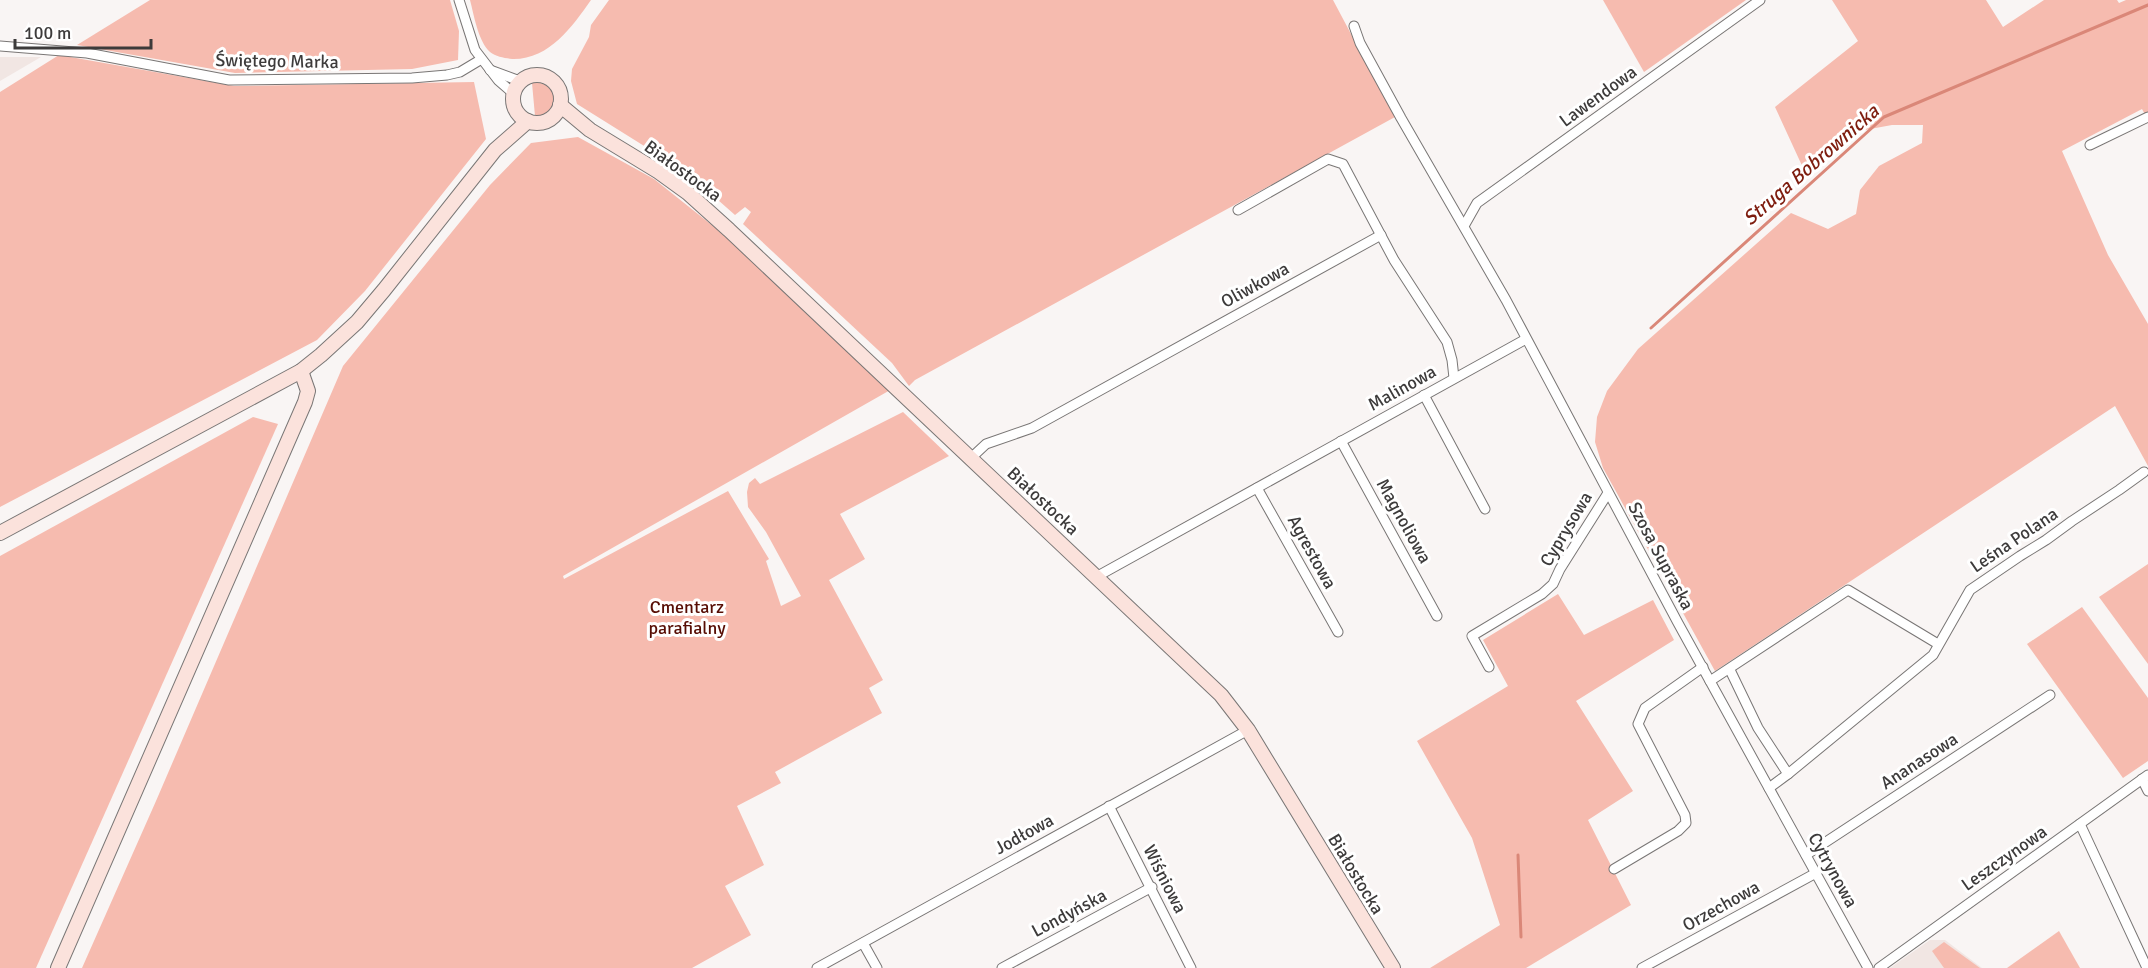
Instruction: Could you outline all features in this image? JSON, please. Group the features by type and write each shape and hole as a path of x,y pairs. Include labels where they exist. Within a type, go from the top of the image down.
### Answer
{"street":[{"path":"459,0 470,39 480,60 514,94"},
{"name":"Lawendowa","path":"1464,226 1477,203 1760,0"},
{"path":"1354,26 1360,43 1414,142 1454,213 1464,226 1526,339"},
{"name":"Świętego Marka","path":"0,46 87,53 229,80 435,76 460,72 480,60"},
{"path":"490,70 517,80 537,76 553,81 560,91 560,105 553,117 541,123 528,121 517,112 514,94 525,79"},
{"name":"Białostocka","path":"560,105 590,130 658,172 696,201 1221,695 1248,730 1393,968"},
{"path":"501,144 517,112"},
{"name":"Białostocka","path":"553,117 590,130"},
{"path":"2090,145 2148,117"},
{"path":"0,532 300,371 339,339 371,305 501,144 528,121"},
{"path":"1238,210 1328,159 1343,165 1381,236 1447,342 1454,378"},
{"name":"Oliwkowa","path":"971,458 986,444 1032,428 1381,236"},
{"name":"Malinowa","path":"1096,577 1526,339"},
{"name":"Szosa Supraska","path":"1526,339 1769,788"},
{"path":"58,968 305,402 308,391 300,371"},
{"path":"1424,394 1485,509"},
{"name":"Magnoliowa","path":"1341,441 1437,616"},
{"name":"Leśna Polana","path":"1769,788 1933,655 1970,590 2144,472"},
{"name":"Agrestowa","path":"1257,488 1338,632"},
{"name":"Cyprysowa","path":"1489,667 1472,636 1542,594 1553,584 1608,493"},
{"path":"1710,681 1730,670 1848,590 1938,644"},
{"path":"1614,868 1678,831 1686,823 1685,815 1638,724 1645,708 1703,667"},
{"path":"1730,670 1758,729 1788,774"},
{"name":"Ananasowa","path":"1806,855 2050,695"},
{"name":"Jodłowa","path":"817,968 1248,730"},
{"path":"2145,777 2148,791"},
{"name":"Leszczynowa","path":"1879,968 2145,777"},
{"name":"Cytrynowa","path":"1769,788 1868,968"},
{"name":"Wiśniowa","path":"1109,806 1190,965"},
{"path":"2080,824 2147,968"},
{"name":"Orzechowa","path":"1642,968 1816,873"},
{"name":"Londyńska","path":"1002,968 1152,887"},
{"path":"862,943 877,968"},
{"path":"1178,968 1190,965"}],"shaded area":[{"path":"0,57 41,57 0,81"},
{"path":"1930,940 1945,940 1982,968 1890,968"}],"green space":[{"path":"150,0 450,0 459,31 458,60 412,69 235,73 77,45"},
{"path":"470,0 591,0 576,21 548,48 525,58 512,59 495,55 486,47 477,28"},
{"path":"609,0 1333,0 1395,117 915,380 909,386 892,363 743,224 751,212 745,207 735,215 701,185 665,159 577,104 571,81 572,69 589,37 591,25"},
{"path":"1603,0 1746,0 1644,72"},
{"path":"1832,0 1986,0 2003,27 2044,0 2117,0 2119,3 2126,0 2148,0 2148,120 2142,109 2062,151 2108,255 2148,324 2148,466 2115,406 1715,671 1603,468 1595,442 1597,417 1607,391 1638,349 1791,213 1828,229 1856,214 1860,190 1879,166 1922,143 1923,125 1892,125 1843,134 1804,170 1775,107 1858,41"},
{"path":"59,55 234,86 474,82 486,139 365,291 317,340 0,507 0,92"},
{"path":"532,83 548,86 552,92 553,105 544,114 535,116"},
{"name":"Cmentarz parafialny","path":"578,137 654,179 718,230 892,389 563,576 564,579 728,491 769,559 766,561 781,606 801,596 766,532 748,507 749,483 755,478 760,484 903,412 949,456 840,514 865,559 829,580 883,680 869,688 882,713 775,772 781,783 737,806 764,865 725,886 751,935 692,968 82,968 343,366 490,185 531,143"},
{"path":"253,417 278,424 36,968 0,968 0,556"},
{"path":"2148,564 2148,664 2099,597"},
{"path":"1558,594 1584,635 1653,600 1674,640 1576,701 1633,791 1588,820 1631,905 1526,968 1430,968 1500,925 1472,838 1417,741 1508,686 1483,640"},
{"path":"2082,607 2148,698 2148,761 2123,778 2027,644"},
{"path":"2059,931 2080,968 2007,968"},
{"path":"1944,942 1980,968 1944,968 1932,951"}],"waterway":[{"name":"Struga Bobrownicka","path":"1651,328 1884,117 2148,5"},
{"name":"Struga Bobrownicka","path":"1518,855 1521,937"}]}
